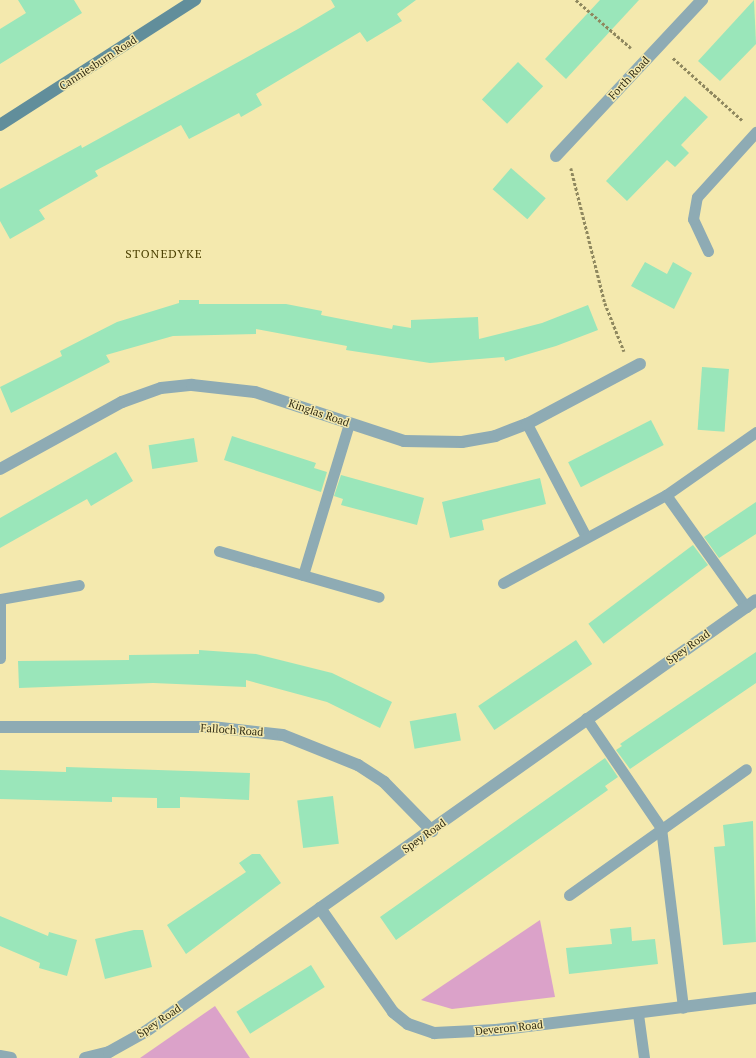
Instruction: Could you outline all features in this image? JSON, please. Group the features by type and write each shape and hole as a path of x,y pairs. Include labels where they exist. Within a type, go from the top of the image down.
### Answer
{"street":[{"name":"Canniesburn Road","path":"0,125 195,0"},
{"name":"Forth Road","path":"556,156 702,0"},
{"name":"Kinglas Road","path":"0,469 122,402 161,388 192,385 255,392 404,441 425,443 495,436 527,424 635,366"},
{"name":"Spey Road","path":"85,1058 109,1052 145,1032 432,831 586,718 751,603"},
{"name":"Falloch Road","path":"0,727 212,727 283,735 358,765 384,782 432,831"},
{"name":"Deveron Road","path":"320,908 393,1012 408,1024 434,1033 496,1030 638,1014 756,998"},
{"path":"0,1056 11,1058"}],"lane":[{"path":"708,251 693,219 697,197 756,132"},
{"path":"302,575 349,424"},
{"path":"527,424 586,537"},
{"path":"503,583 586,537 666,496 756,432"},
{"path":"666,496 751,603"},
{"path":"219,551 379,597"},
{"path":"0,658 0,599 79,585"},
{"path":"586,718 661,828 683,1008"},
{"path":"569,895 661,828 746,769"},
{"path":"638,1014 644,1058"}],"path":[{"path":"576,0 645,61"},
{"path":"659,46 756,132"},
{"path":"566,146 605,304 635,366"}],"shaded area":[{"path":"540,920 555,997 452,1009 421,1000"},
{"path":"215,1006 250,1058 140,1058"}],"building":[{"path":"18,0 74,0 82,13 0,64 0,29 26,13"},
{"path":"331,0 416,0 397,14 402,21 367,42 360,32 256,94 262,105 241,117 239,113 189,139 181,125 95,171 98,176 39,210 45,219 10,239 0,221 0,189 81,145 82,148 298,29 335,7"},
{"path":"600,0 639,0 566,79 545,59"},
{"path":"754,0 756,44 720,81 698,61"},
{"path":"518,62 543,86 507,124 482,99"},
{"path":"685,96 708,117 681,145 689,153 675,167 667,160 627,201 606,181"},
{"path":"511,168 546,198 527,219 493,189"},
{"path":"645,262 667,274 673,262 692,273 674,309 631,286"},
{"path":"179,300 199,300 199,304 286,304 322,311 321,315 392,329 393,325 411,328 411,320 478,317 479,339 542,323 588,305 598,330 556,346 505,361 504,357 430,363 346,350 347,346 256,329 256,334 173,336 106,355 110,362 11,413 0,387 62,356 60,351 117,322 179,303"},
{"path":"702,367 729,369 725,432 698,430"},
{"path":"651,420 664,445 581,487 568,462"},
{"path":"232,436 316,463 314,468 327,472 321,492 224,460"},
{"path":"194,438 198,462 152,469 149,445"},
{"path":"116,452 133,481 91,506 87,499 0,548 0,518"},
{"path":"341,475 424,498 417,525 341,505 343,499 334,496"},
{"path":"540,478 546,504 482,520 484,530 450,538 442,502"},
{"path":"756,502 756,534 719,558 704,537"},
{"path":"693,545 708,565 603,644 588,624"},
{"path":"576,640 592,664 494,730 478,706"},
{"path":"199,650 256,654 332,673 392,702 380,728 327,702 246,680 246,687 153,683 19,688 18,661 129,660 129,655 199,654"},
{"path":"756,652 756,683 630,769 616,750 622,746 620,744"},
{"path":"456,713 461,741 415,749 410,721"},
{"path":"605,758 618,777 605,786 608,790 396,940 380,917"},
{"path":"66,767 250,773 249,800 180,797 180,808 157,808 157,798 112,797 112,802 0,799 0,770 66,772"},
{"path":"333,796 339,844 303,848 297,800"},
{"path":"753,821 756,942 723,945 714,847 725,846 723,825"},
{"path":"252,854 260,854 281,883 186,954 167,925 246,872 239,863"},
{"path":"0,916 48,936 49,932 77,940 67,976 39,968 40,963 0,946"},
{"path":"631,927 632,941 655,939 658,964 569,974 566,948 612,944 610,929"},
{"path":"134,930 143,930 152,967 105,979 95,939"},
{"path":"311,965 325,987 250,1034 236,1012"}],"district":[{"name":"STONEDYKE","path":"164,254"}]}
